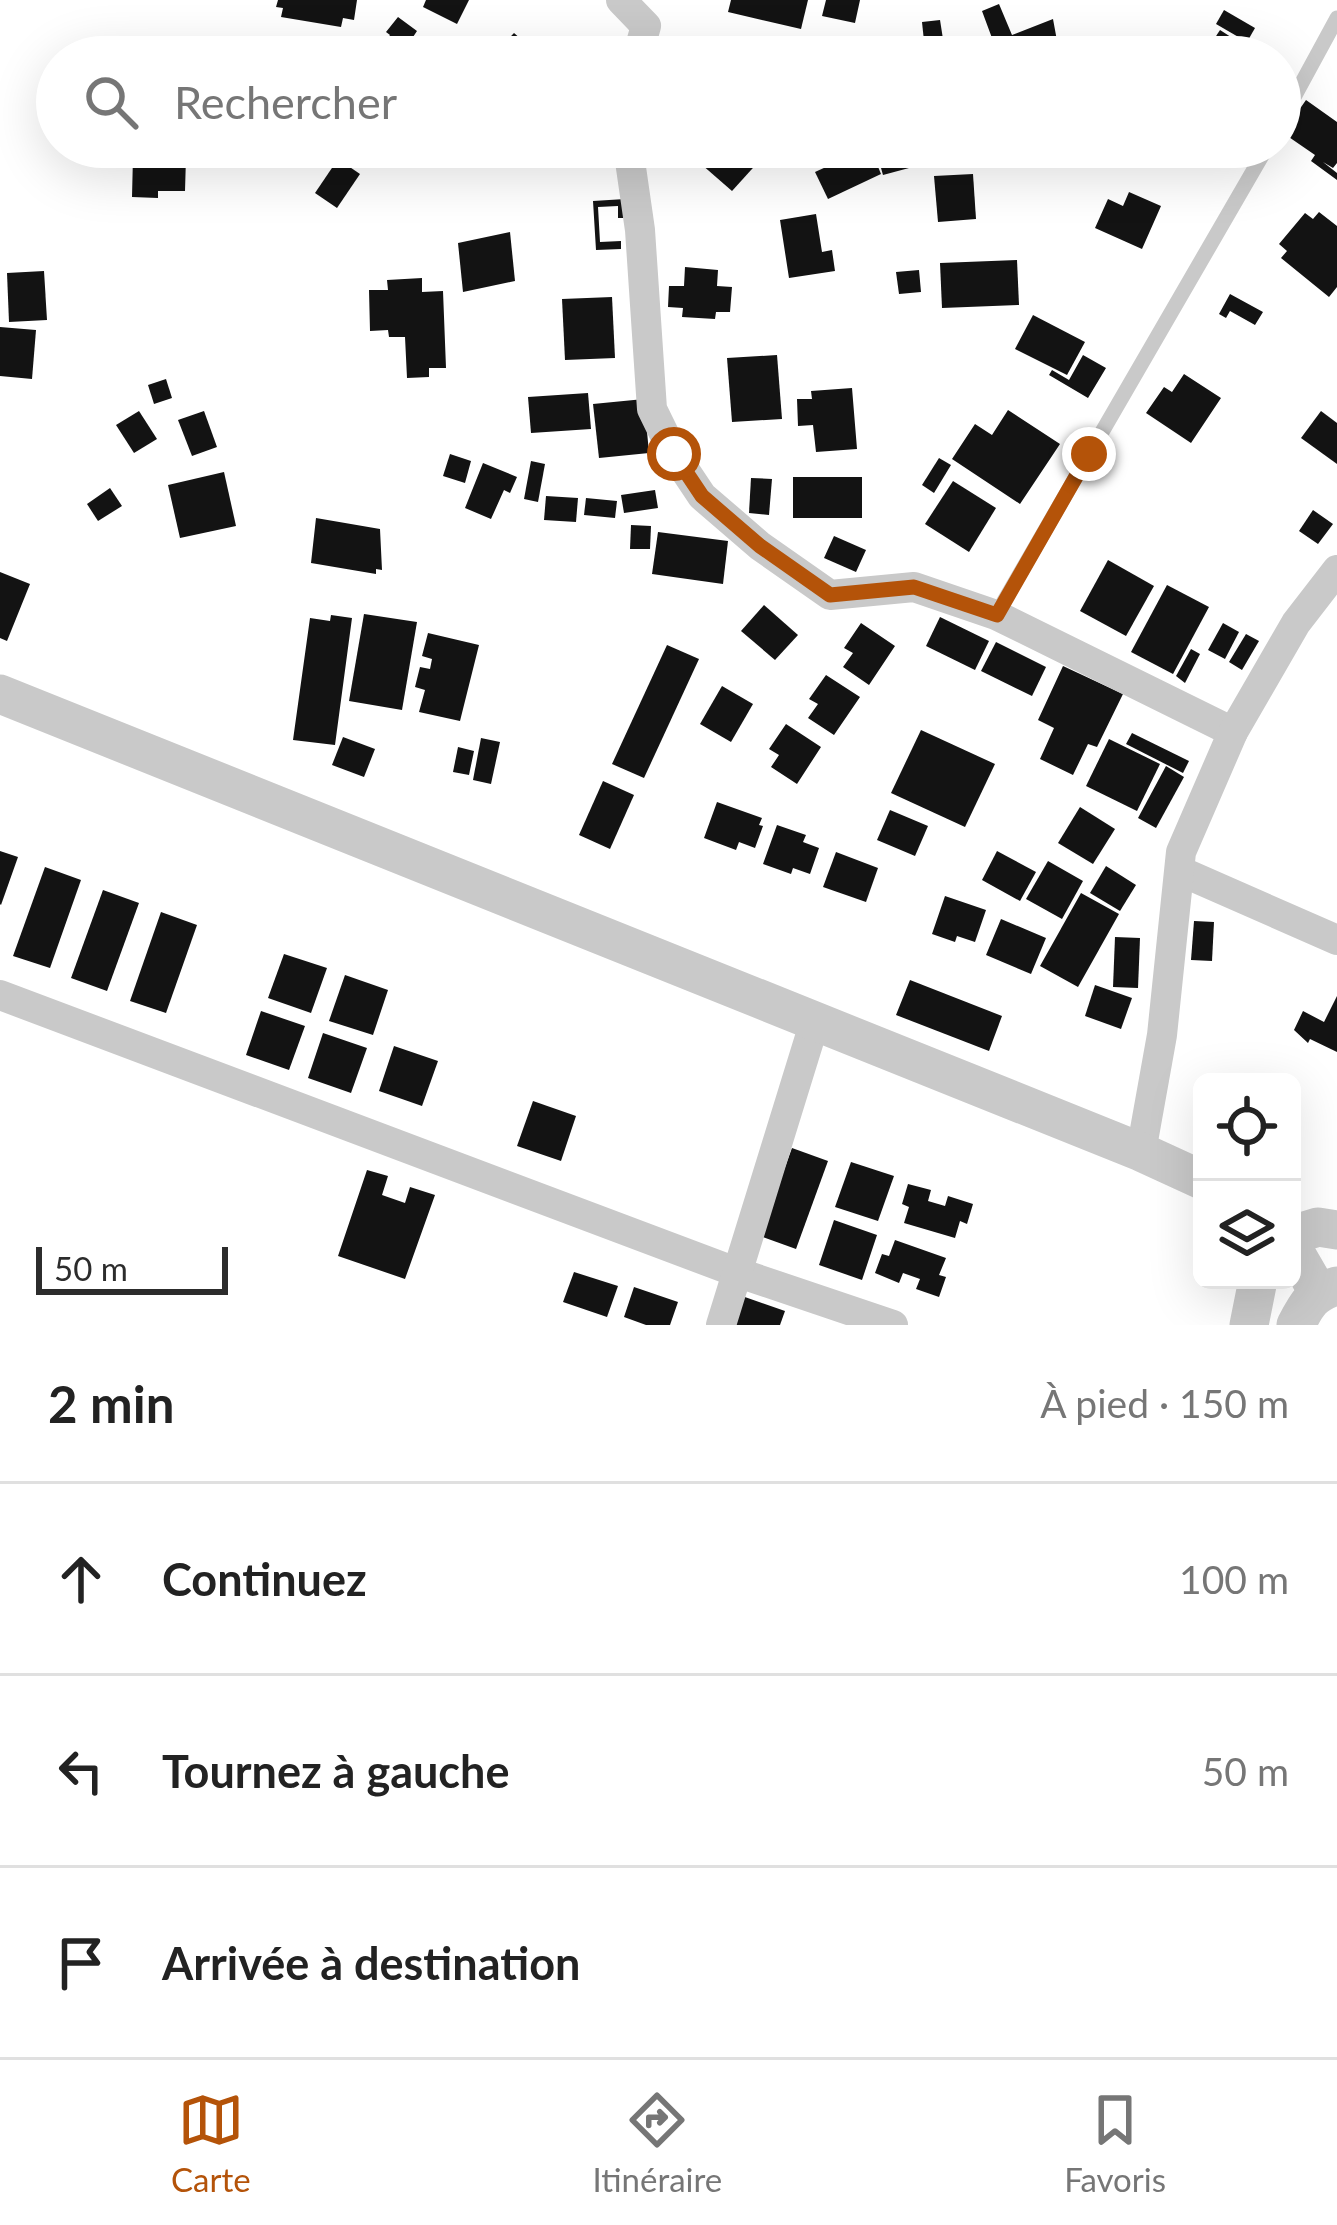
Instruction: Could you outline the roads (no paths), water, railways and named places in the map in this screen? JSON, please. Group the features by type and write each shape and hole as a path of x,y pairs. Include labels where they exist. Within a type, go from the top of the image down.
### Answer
{"street":[{"path":"621,0 646,26 643,36"},
{"path":"631,168 652,409 702,496 760,546 830,595 914,587 997,615 1233,732"},
{"path":"1141,1152 1162,1035 1181,852 1233,732 1296,623 1337,570"},
{"path":"0,694 1193,1176"},
{"path":"1180,871 1337,940"},
{"path":"0,995 736,1272 893,1325"},
{"path":"721,1325 815,1021"},
{"path":"1301,1232 1318,1226 1337,1230"},
{"path":"1297,1325 1309,1299 1328,1289 1301,1258"},
{"path":"1249,1325 1256,1289"}],"lane":[{"path":"1301,84 1337,18"},
{"path":"997,615 1255,168"}]}
